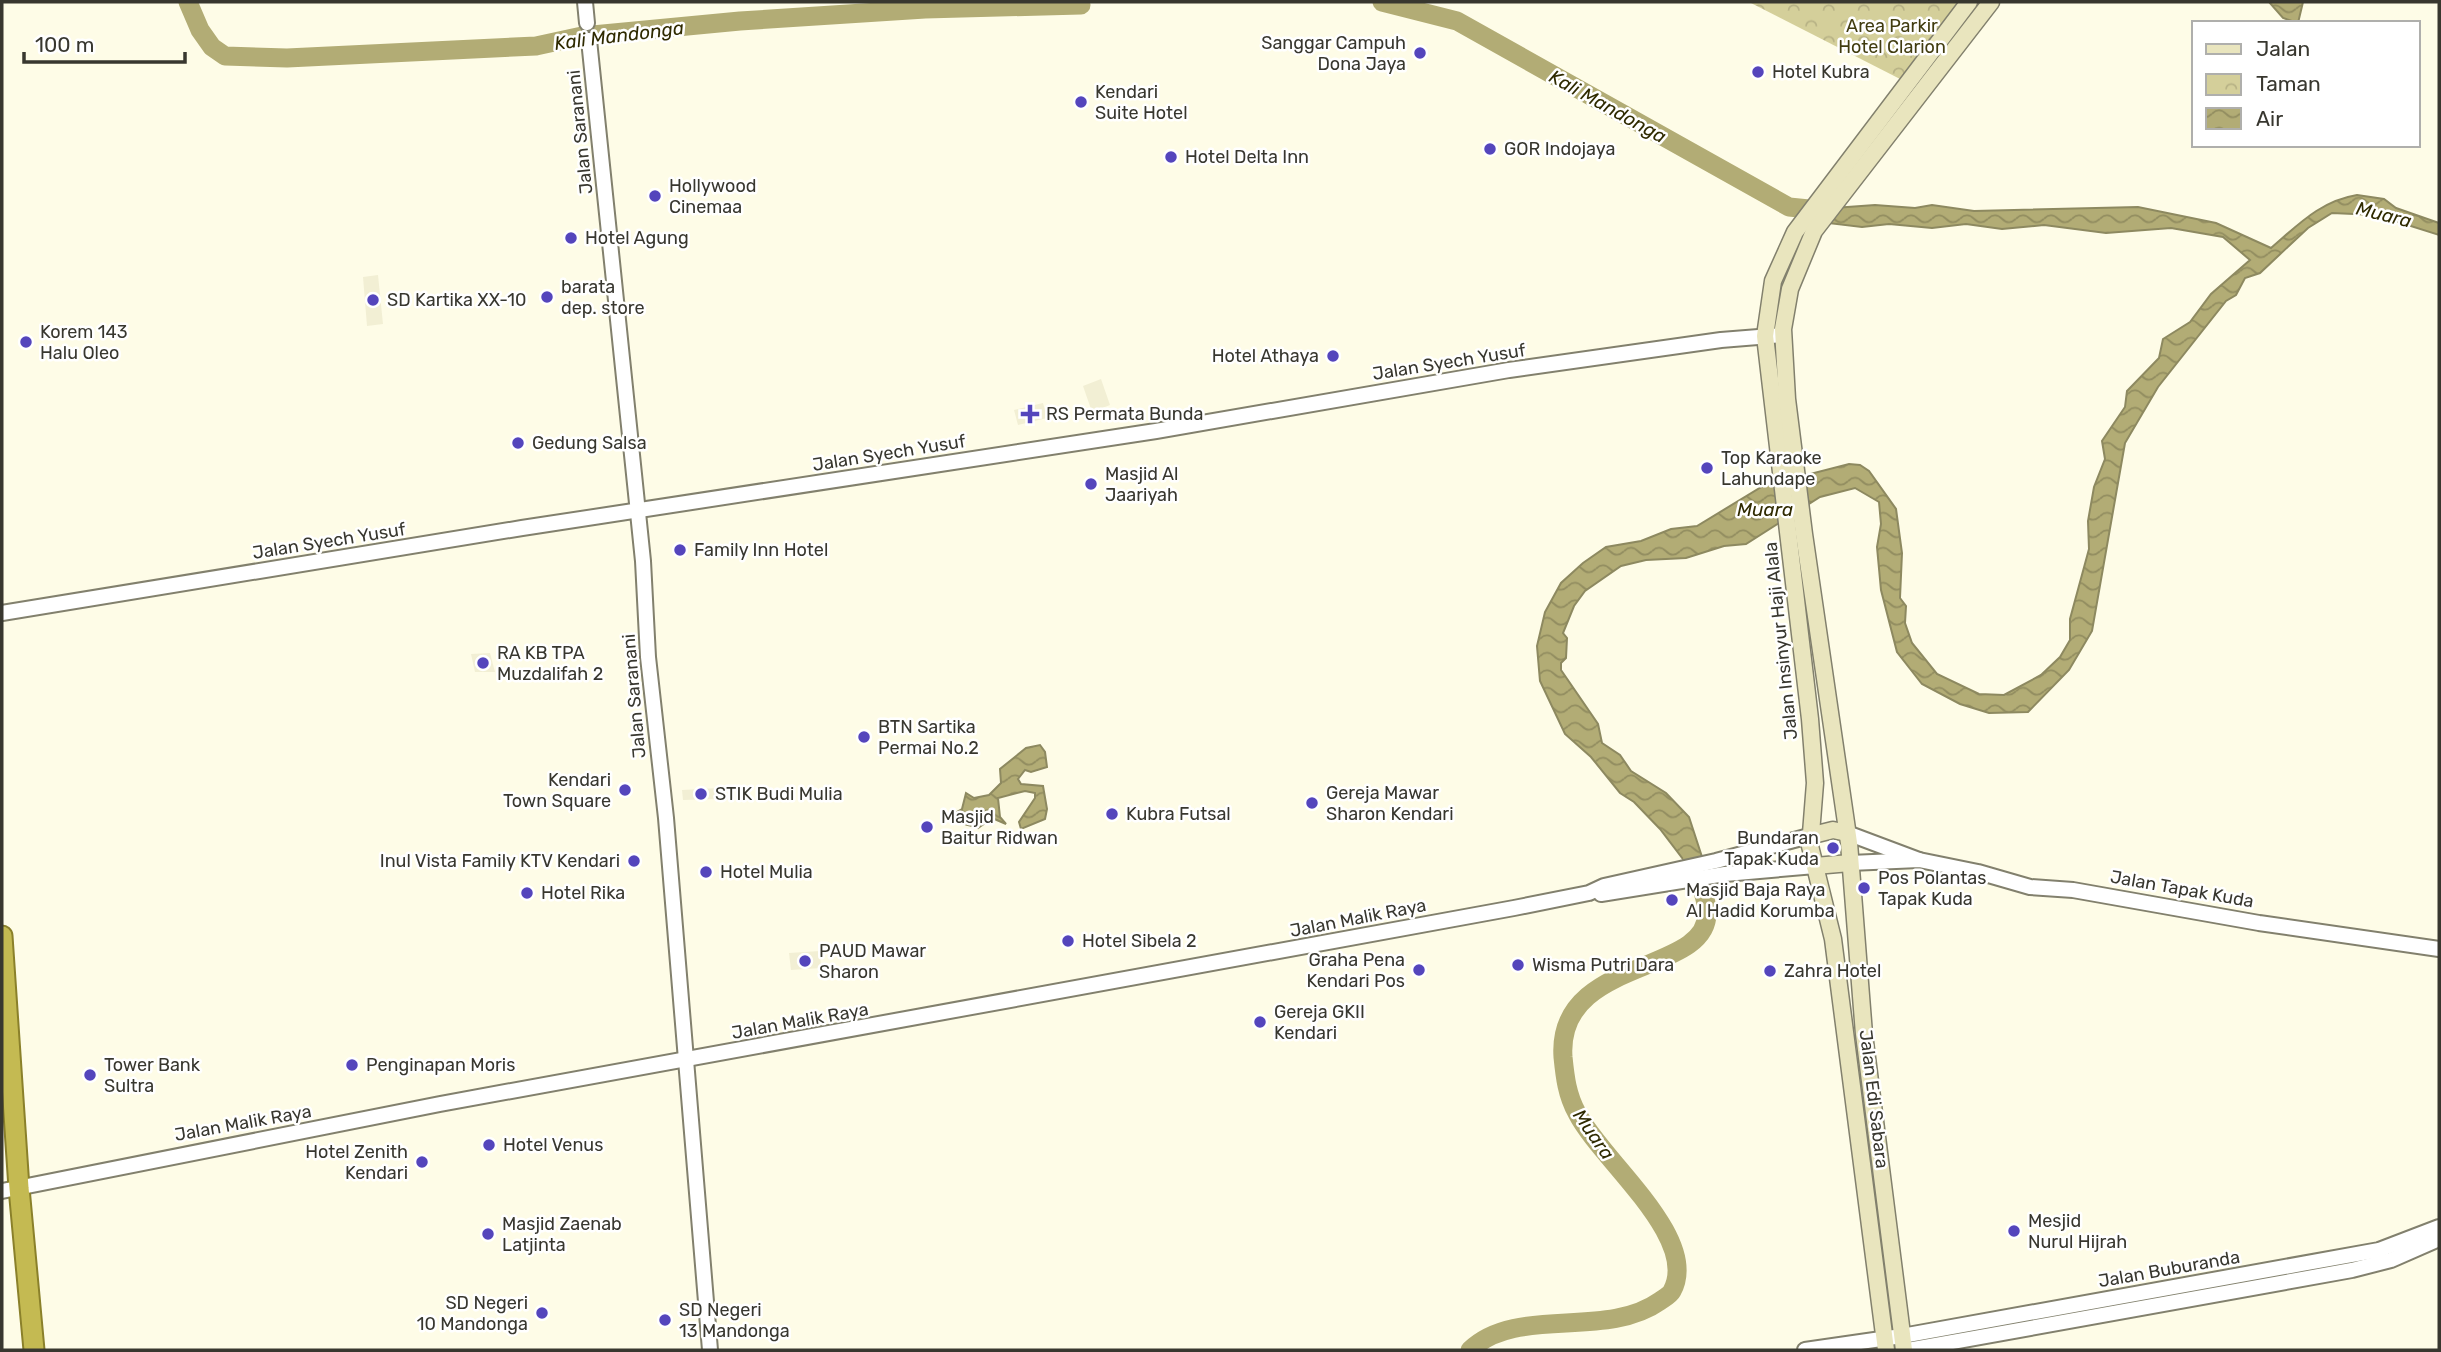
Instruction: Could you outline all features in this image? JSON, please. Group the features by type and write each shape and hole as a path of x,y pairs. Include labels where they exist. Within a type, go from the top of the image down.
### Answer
{"highway":[{"path":"2,936 10,1190 34,1350"}],"main road":[{"name":"Jalan Insinyur Haji Alala","path":"1815,866 1810,836 1815,783 1797,537 1795,457 1783,335 1790,289 1831,196 1969,2"},
{"name":"Jalan Insinyur Haji Alala","path":"1850,871 1847,833 1797,537 1778,460 1765,336 1773,281 1797,229 1831,196 1949,60 1991,2"},
{"path":"1810,836 1833,830 1847,833"},
{"path":"1815,866 1850,871"},
{"name":"Jalan Edi Sabara","path":"1815,866 1833,939 1843,1006 1885,1345"},
{"path":"1819,882 1850,871"},
{"name":"Jalan Edi Sabara","path":"1850,871 1864,1034 1904,1346"}],"street":[{"path":"585,2 587,23"},
{"name":"Jalan Saranani","path":"589,40 638,511 710,1350"},
{"name":"Jalan Syech Yusuf","path":"2,613 1156,431 1509,370 1783,335"},
{"name":"Jalan Tapak Kuda","path":"1847,833 1919,860 1978,872 2029,887 2073,890 2259,923 2439,948"},
{"path":"1717,869 1810,836"},
{"name":"Jalan Tapak Kuda","path":"1850,871 1919,860"},
{"path":"1717,869 1815,866"},
{"name":"Jalan Malik Raya","path":"10,1190 216,1146 1589,893 1604,886 1717,869"},
{"name":"Jalan Buburanda","path":"1904,1346 2379,1250 2439,1227"},
{"name":"Jalan Buburanda","path":"1904,1346 2353,1270 2390,1260 2439,1239"},
{"path":"1805,1350 1904,1346"}],"shaded area":[{"name":"SD Kartika XX-10","path":"378,275 383,324 367,326 363,277"},
{"path":"1101,379 1110,405 1092,412 1083,386"},
{"name":"RS Permata Bunda","path":"1043,403 1047,418 1018,425 1014,410"},
{"name":"RA KB TPA Muzdalifah 2","path":"490,653 495,672 475,672 471,654"},
{"name":"STIK Budi Mulia","path":"719,788 719,799 683,800 682,790"},
{"name":"PAUD Mawar Sharon","path":"820,951 821,968 791,970 789,953"}],"green space":[{"name":"Area Parkir Hotel Clarion","path":"1749,2 1959,2 1904,81"}],"water":[{"path":"2269,2 2303,2 2298,21 2283,18"},
{"name":"Muara","path":"2357,195 2384,199 2396,208 2439,223 2439,235 2376,215 2332,213 2308,228 2260,273 2245,278 2236,295 2226,301 2158,387 2125,443 2092,631 2069,670 2028,712 1989,713 1960,704 1922,684 1897,652 1881,590 1877,547 1881,524 1879,502 1855,488 1820,497 1746,544 1724,546 1686,558 1646,560 1621,566 1585,591 1574,606 1563,633 1567,638 1566,658 1561,663 1561,670 1598,724 1602,743 1620,755 1631,771 1666,793 1689,817 1702,857 1686,863 1660,829 1634,802 1620,793 1591,757 1565,734 1540,681 1537,646 1545,612 1561,583 1606,547 1641,541 1671,529 1697,526 1763,486 1849,464 1860,465 1869,471 1896,509 1902,553 1900,598 1906,606 1905,623 1912,643 1937,674 1979,694 2004,695 2041,675 2060,657 2070,640 2070,619 2089,549 2088,521 2094,487 2105,459 2102,441 2125,407 2127,391 2159,358 2163,339 2190,322 2211,294 2250,260 2223,237 2171,228 2106,233 2044,225 2002,229 1966,224 1932,228 1889,224 1862,227 1828,223 1834,208 1875,205 1915,208 1932,205 1974,211 2138,207 2216,223 2271,248 2321,208"},
{"path":"1040,745 1045,752 1047,767 1031,772 1025,770 1018,779 1021,784 1043,786 1047,809 1045,819 1021,829 1019,822 1035,798 1035,793 1025,791 998,798 1000,817 1006,824 992,818 978,828 958,820 955,813 962,809 966,793 974,798 989,795 1001,783 1000,769 1026,748"}],"waterway":[{"name":"Kali Mandonga","path":"188,2 200,30 212,47 225,56 287,58 536,46 582,36 740,21 925,9 1081,5"},
{"name":"Kali Mandonga","path":"1382,2 1457,21 1789,207 1829,211"},
{"name":"Muara","path":"1470,1350 1489,1337 1512,1329 1614,1319 1638,1312 1660,1301 1672,1291 1677,1270 1673,1247 1644,1199 1589,1132 1577,1113 1569,1093 1563,1057 1567,1024 1583,1001 1606,984 1684,947 1701,932 1707,906 1692,862"}],"place":[{"name":"Sanggar Campuh Dona Jaya","path":"1420,53"},
{"name":"Hotel Kubra","path":"1758,72"},
{"name":"Kendari Suite Hotel","path":"1081,102"},
{"name":"GOR Indojaya","path":"1490,149"},
{"name":"Hotel Delta Inn","path":"1171,157"},
{"name":"Hollywood Cinemaa","path":"655,196"},
{"name":"Hotel Agung","path":"571,238"},
{"name":"barata dep. store","path":"547,297"},
{"name":"SD Kartika XX-10","path":"373,300"},
{"name":"Korem 143 Halu Oleo","path":"26,342"},
{"name":"Hotel Athaya","path":"1333,356"},
{"name":"RS Permata Bunda","path":"1030,414"},
{"name":"Gedung Salsa","path":"518,443"},
{"name":"Top Karaoke Lahundape","path":"1707,468"},
{"name":"Masjid Al Jaariyah","path":"1091,484"},
{"name":"Family Inn Hotel","path":"680,550"},
{"name":"RA KB TPA Muzdalifah 2","path":"483,663"},
{"name":"BTN Sartika Permai No.2","path":"864,737"},
{"name":"Kendari Town Square","path":"625,790"},
{"name":"STIK Budi Mulia","path":"701,794"},
{"name":"Gereja Mawar Sharon Kendari","path":"1312,803"},
{"name":"Kubra Futsal","path":"1112,814"},
{"name":"Masjid Baitur Ridwan","path":"927,827"},
{"name":"Bundaran Tapak Kuda","path":"1833,848"},
{"name":"Inul Vista Family KTV Kendari","path":"634,861"},
{"name":"Hotel Mulia","path":"706,872"},
{"name":"Pos Polantas Tapak Kuda","path":"1864,888"},
{"name":"Hotel Rika","path":"527,893"},
{"name":"Masjid Baja Raya Al Hadid Korumba","path":"1672,900"},
{"name":"Hotel Sibela 2","path":"1068,941"},
{"name":"PAUD Mawar Sharon","path":"805,961"},
{"name":"Wisma Putri Dara","path":"1518,965"},
{"name":"Graha Pena Kendari Pos","path":"1419,970"},
{"name":"Zahra Hotel","path":"1770,971"},
{"name":"Gereja GKII Kendari","path":"1260,1022"},
{"name":"Penginapan Moris","path":"352,1065"},
{"name":"Tower Bank Sultra","path":"90,1075"},
{"name":"Hotel Venus","path":"489,1145"},
{"name":"Hotel Zenith Kendari","path":"422,1162"},
{"name":"Mesjid Nurul Hijrah","path":"2014,1231"},
{"name":"Masjid Zaenab Latjinta","path":"488,1234"},
{"name":"SD Negeri 10 Mandonga","path":"542,1313"},
{"name":"SD Negeri 13 Mandonga","path":"665,1320"}]}
